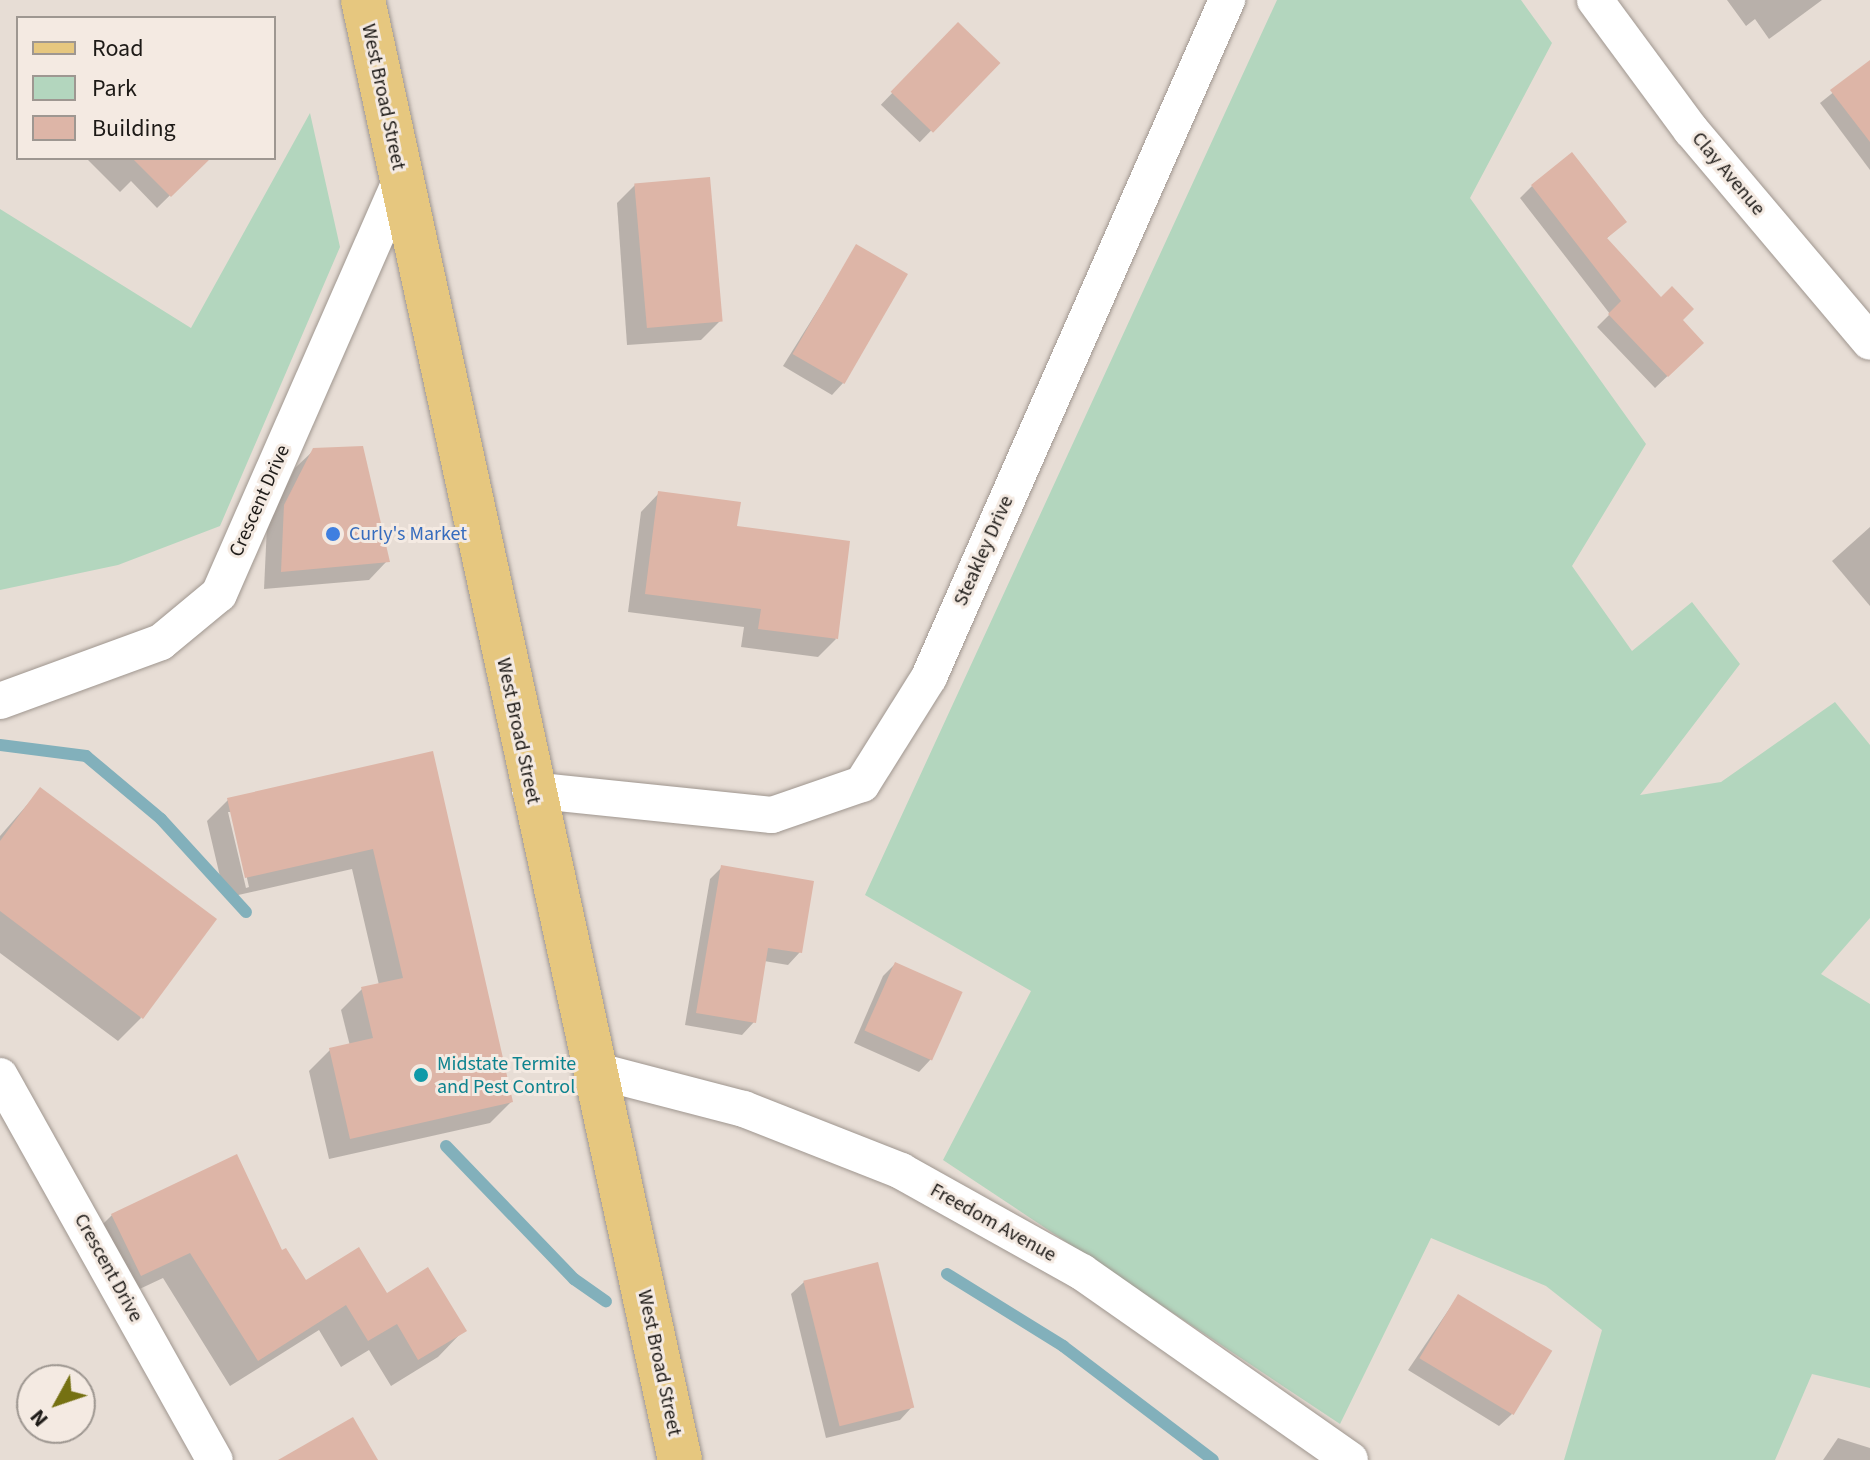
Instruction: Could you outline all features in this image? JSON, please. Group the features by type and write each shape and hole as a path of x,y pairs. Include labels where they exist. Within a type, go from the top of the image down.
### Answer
{"main road":[{"name":"West Broad Street","path":"363,0 530,790 680,1460"}],"street":[{"name":"Steakley Drive","path":"530,790 772,815 862,784 929,677 1227,0"},
{"name":"Clay Avenue","path":"1595,0 1691,130 1870,342"},
{"name":"Crescent Drive","path":"0,701 161,642 219,594 400,181"},
{"name":"Freedom Avenue","path":"594,1070 744,1109 901,1171 1082,1272 1350,1460"},
{"name":"Crescent Drive","path":"0,1076 215,1460"}],"green space":[{"path":"1277,0 1521,0 1552,43 1470,198 1646,444 1572,566 1632,651 1692,602 1740,664 1640,795 1721,782 1835,702 1870,745 1870,918 1821,974 1870,1004 1870,1388 1812,1374 1775,1460 1564,1460 1602,1330 1546,1286 1431,1238 1340,1424 943,1160 1031,991 865,895"},
{"path":"310,113 340,247 220,526 118,565 0,590 0,209 191,328"}],"building":[{"path":"958,22 1000,63 933,133 891,92"},
{"path":"1870,60 1870,142 1830,90"},
{"path":"1572,152 1627,222 1607,238 1661,297 1672,286 1694,309 1683,320 1704,343 1668,377 1608,314 1621,301 1531,185"},
{"path":"134,160 209,160 171,197"},
{"path":"710,177 723,321 647,328 634,184"},
{"path":"856,244 908,274 844,384 792,354"},
{"name":"Curly's Market","path":"363,446 390,562 281,572 284,505 313,448"},
{"path":"658,491 741,502 737,526 850,541 838,639 758,629 761,609 645,594"},
{"path":"433,751 513,1102 350,1139 329,1048 373,1038 361,987 403,978 373,849 245,878 227,798"},
{"path":"40,787 217,919 143,1019 0,911 0,841"},
{"path":"721,865 814,881 802,953 768,948 756,1023 696,1013"},
{"path":"895,962 963,992 932,1061 864,1031"},
{"path":"237,1154 282,1250 286,1248 306,1280 359,1247 387,1293 428,1267 467,1331 418,1360 397,1324 368,1341 346,1305 258,1361 190,1253 141,1276 111,1214"},
{"path":"878,1262 914,1408 840,1426 803,1281"},
{"path":"1458,1294 1552,1351 1514,1415 1419,1358"},
{"path":"353,1417 378,1460 278,1460"}],"waterway":[{"path":"0,745 86,756 161,819 246,912"},
{"path":"446,1146 574,1279 606,1301"},
{"path":"947,1274 1063,1346 1213,1460"}],"place":[{"name":"Curly's Market","path":"333,534"},
{"name":"Midstate Termite and Pest Control","path":"421,1075"}]}
